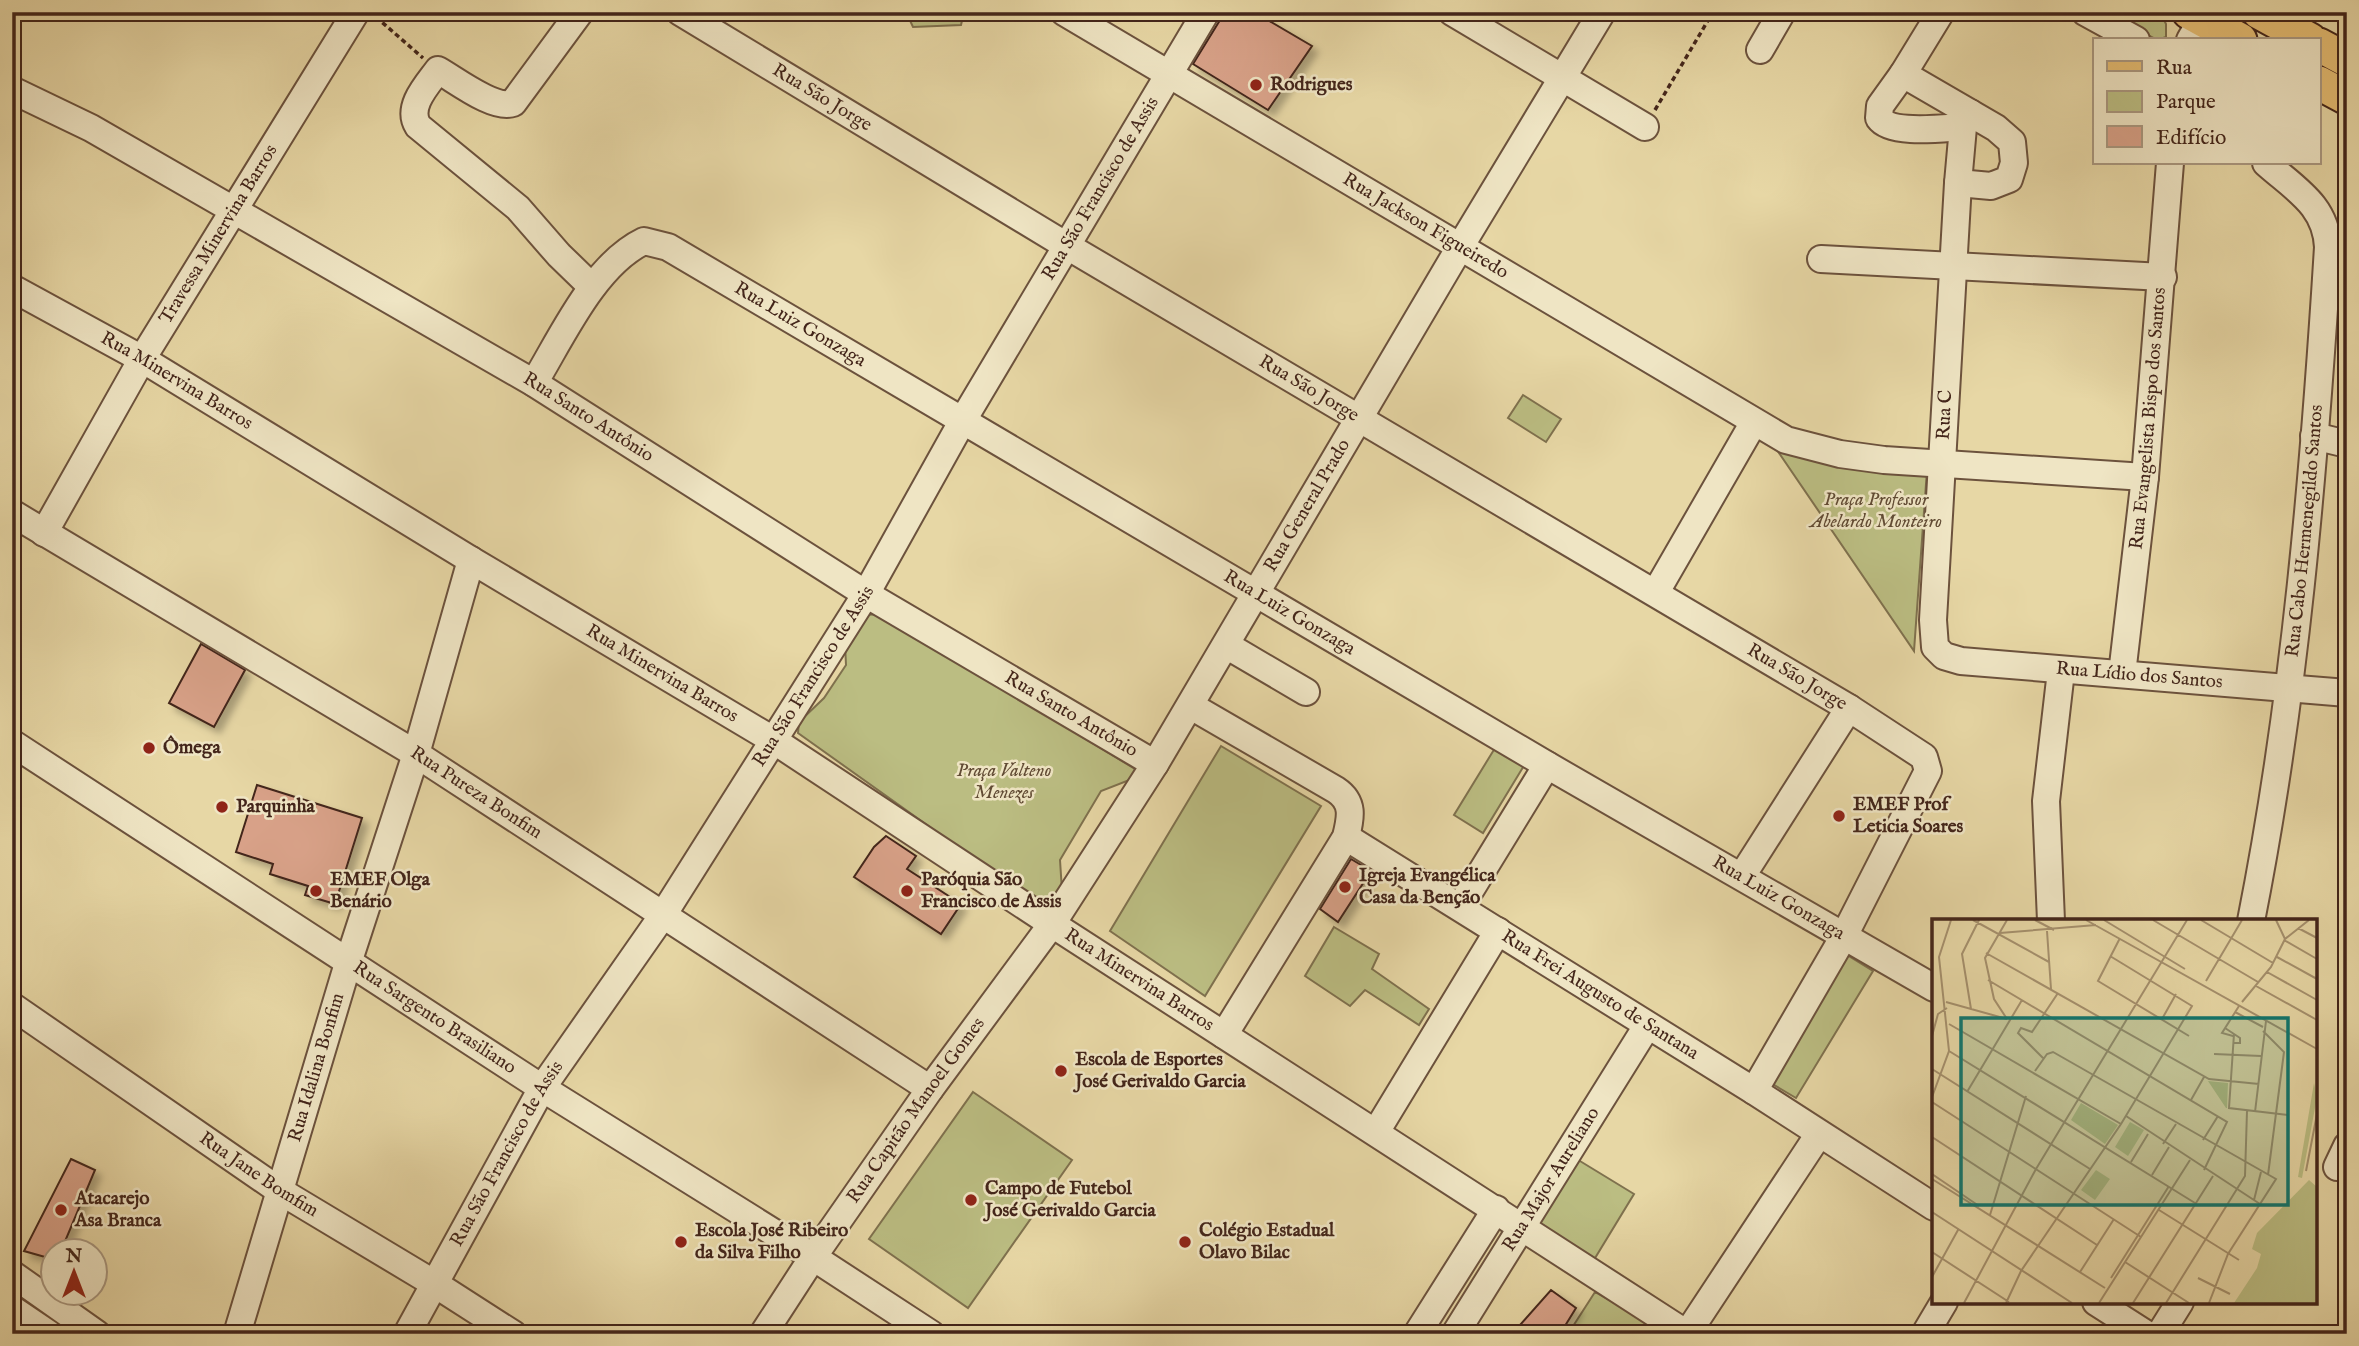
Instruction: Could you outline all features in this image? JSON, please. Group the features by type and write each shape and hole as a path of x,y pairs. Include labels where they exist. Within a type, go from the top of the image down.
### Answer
{"main road":[{"path":"2259,12 2306,38"},
{"path":"2194,24 2235,38"},
{"path":"2320,46 2347,60"},
{"path":"2320,84 2347,98"}],"street":[{"path":"534,383 592,287 559,255 518,208 418,126 414,119 414,110 438,70 492,103 509,105 580,12"},
{"name":"Rua São Jorge","path":"680,12 1067,246 1656,592 1918,751 1926,761 1928,771 1844,936"},
{"name":"Rua Jackson Figueiredo","path":"1064,12 1786,440 1840,454 1942,465 2145,477"},
{"name":"Rua São Francisco de Assis","path":"407,1334 542,1088 663,915 866,594 963,420 1206,12"},
{"path":"1452,12 1645,127"},
{"name":"Rua General Prado","path":"1052,924 1191,706 1359,417 1602,12"},
{"path":"1760,50 1782,12"},
{"path":"1941,12 1880,106 1879,118 1881,121 1912,129 1967,120"},
{"path":"2085,12 2132,38"},
{"name":"Travessa Minervina Barros","path":"44,533 142,359 353,13"},
{"path":"1903,74 1967,120 2006,134 2012,142 2014,163 2009,178 1991,186 1958,183"},
{"name":"Rua Santo Antônio","path":"12,90 91,128 534,383 866,594 1155,764"},
{"name":"Rua C","path":"1935,647 1933,620 1958,183 1967,120"},
{"name":"Rua Evangelista Bispo dos Santos","path":"2122,674 2145,477 2170,164"},
{"name":"Rua Cabo Hermenegildo Santos","path":"2251,919 2290,687 2314,436 2328,233 2319,211 2267,164"},
{"name":"Rua Luiz Gonzaga","path":"592,287 619,258 644,241 668,247 1547,765 1932,987"},
{"path":"1821,260 2163,277"},
{"name":"Rua Minervina Barros","path":"12,288 142,359 471,561 773,740 1052,924 1687,1334"},
{"path":"1656,592 1754,422"},
{"path":"2314,436 2347,444"},
{"name":"Rua Pureza Bonfim","path":"12,513 416,754 930,1089"},
{"name":"Rua Idalina Bonfim","path":"237,1334 349,960 416,754 471,561"},
{"path":"1226,645 1306,692"},
{"name":"Rua Lídio dos Santos","path":"1935,647 1944,656 1961,661 2347,693"},
{"path":"2051,919 2046,801 2061,671"},
{"path":"1191,706 1344,795 1351,816 1346,837 1224,1035"},
{"path":"1742,876 1849,708"},
{"name":"Rua Sargento Brasiliano","path":"12,743 542,1088 931,1334"},
{"path":"1460,907 1547,765"},
{"name":"Rua Frei Augusto de Santana","path":"1346,837 1754,1091 1932,1206"},
{"name":"Rua Capitão Manoel Gomes","path":"763,1334 930,1089 1052,924"},
{"path":"1376,1132 1498,931"},
{"path":"1754,1091 1844,936"},
{"name":"Rua Jane Bomfim","path":"12,1006 280,1191 513,1334"},
{"name":"Rua Major Aureliano","path":"1455,1334 1647,1026"},
{"path":"1687,1334 1819,1134"},
{"name":"Rua Major Aureliano","path":"1417,1334 1496,1209"},
{"path":"12,1274 97,1334"},
{"path":"1925,1334 1943,1304"},
{"path":"2160,1334 2179,1304"},
{"path":"2106,1305 2146,1334"},
{"path":"12,1309 49,1334"}],"path":[{"path":"1645,127 1713,12"},
{"path":"353,13 376,16 438,70"}],"green space":[{"path":"906,12 964,12 961,25 913,27"},
{"path":"2105,12 2160,12 2166,24 2166,37 2153,38"},
{"path":"1523,395 1561,419 1546,442 1508,418"},
{"name":"Praça Professor Abelardo Monteiro","path":"1777,450 1927,470 1914,651"},
{"name":"Praça Valteno Menezes","path":"881,614 1135,769 1132,779 1101,791 1060,860 1062,891 1053,905 1042,907 798,733 799,722 824,698 846,665 845,644 865,615"},
{"path":"1221,746 1321,806 1205,996 1110,931"},
{"path":"1495,748 1525,764 1483,833 1454,815"},
{"path":"1334,927 1379,954 1372,969 1429,1009 1419,1025 1365,990 1350,1006 1305,976"},
{"path":"1847,955 1873,971 1796,1098 1769,1082"},
{"name":"Campo de Futebol José Gerivaldo Garcia","path":"973,1092 1072,1160 968,1308 869,1239"},
{"path":"1575,1158 1634,1194 1592,1263 1536,1225"},
{"path":"1595,1292 1669,1334 1568,1334"}],"building":[{"name":"Rodrigues","path":"1222,12 1254,12 1312,46 1268,110 1193,64 1220,20"},
{"path":"201,644 245,670 214,727 169,703"},
{"name":"EMEF Olga Benário","path":"257,785 362,818 335,904 305,895 308,886 270,874 273,864 236,852"},
{"name":"Paróquia São Francisco de Assis","path":"886,836 916,856 907,869 961,904 941,934 854,877 874,847"},
{"name":"Igreja Evangélica Casa da Benção","path":"1351,859 1371,871 1338,922 1320,909"},
{"name":"Atacarejo Asa Branca","path":"71,1159 95,1170 66,1238 38,1238 38,1255 24,1251"},
{"path":"1551,1290 1576,1308 1560,1334 1512,1334"}],"place":[{"name":"Rodrigues","path":"1256,85"},
{"name":"Ômega","path":"149,748"},
{"name":"Parquinha","path":"222,807"},
{"name":"EMEF Prof Leticia Soares","path":"1839,816"},
{"name":"Igreja Evangélica Casa da Benção","path":"1345,887"},
{"name":"EMEF Olga Benário","path":"316,891"},
{"name":"Paróquia São Francisco de Assis","path":"907,891"},
{"name":"Escola de Esportes José Gerivaldo Garcia","path":"1061,1071"},
{"name":"Campo de Futebol José Gerivaldo Garcia","path":"971,1200"},
{"name":"Atacarejo Asa Branca","path":"61,1210"},
{"name":"Escola José Ribeiro da Silva Filho","path":"681,1242"},
{"name":"Colégio Estadual Olavo Bilac","path":"1185,1242"}]}
